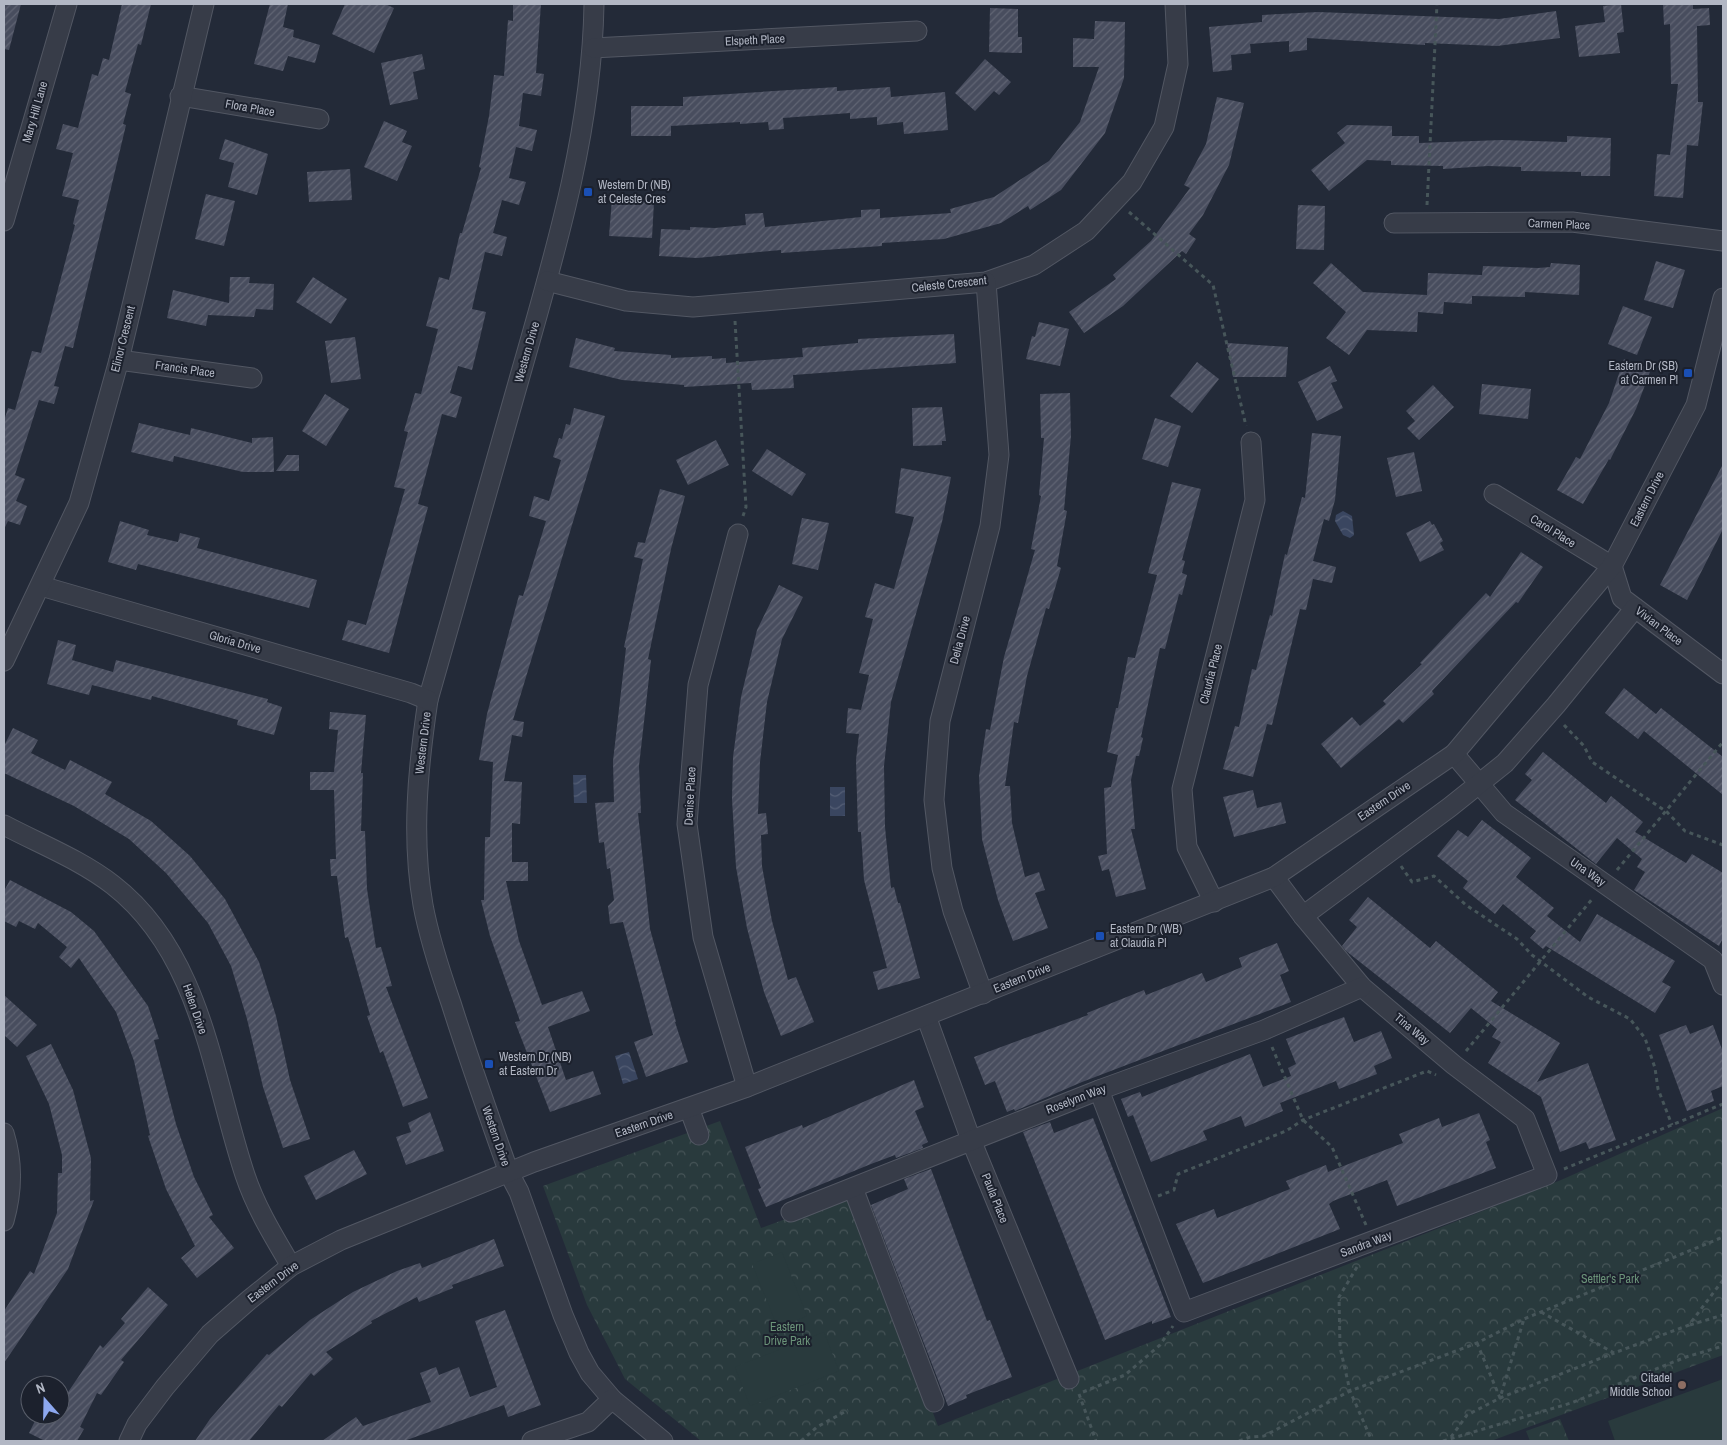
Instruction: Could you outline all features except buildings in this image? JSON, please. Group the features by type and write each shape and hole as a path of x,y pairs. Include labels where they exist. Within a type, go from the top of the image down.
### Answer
{"street":[{"name":"Mary Hill Lane","path":"4,221 67,4"},
{"name":"Elinor Crescent","path":"4,661 79,503 119,360 180,96 204,4"},
{"name":"Western Drive","path":"594,4 593,48 574,176 547,281 428,700 417,797 418,853 423,904 440,971 509,1173 519,1192 579,1353 590,1373 612,1399 663,1441"},
{"name":"Celeste Crescent","path":"547,281 626,301 693,307 986,282 1034,265 1086,231 1115,201 1132,182 1164,127 1178,64 1175,4"},
{"name":"Elspeth Place","path":"593,48 917,31"},
{"name":"Flora Place","path":"180,96 319,119"},
{"name":"Carmen Place","path":"1394,223 1572,222 1723,241"},
{"name":"Delia Drive","path":"983,994 953,911 942,868 934,800 940,721 990,526 999,456 986,282"},
{"name":"Eastern Drive","path":"129,1441 137,1424 165,1387 210,1334 291,1266 341,1240 509,1173 689,1108 983,994 1274,877 1454,754 1612,566 1696,404 1723,298"},
{"name":"Francis Place","path":"119,360 252,378"},
{"name":"Claudia Place","path":"1214,902 1187,846 1182,789 1255,500 1251,442"},
{"name":"Carol Place","path":"1494,494 1612,566"},
{"name":"Denise Place","path":"738,534 698,685 687,824 704,937 746,1086"},
{"name":"Vivian Place","path":"1612,566 1622,598 1723,674"},
{"name":"Gloria Drive","path":"41,586 411,693 428,700"},
{"path":"1303,916 1505,763 1550,712 1635,608"},
{"name":"Una Way","path":"1454,754 1504,813 1713,960 1723,985"},
{"name":"Helen Drive","path":"4,825 113,884 159,930 188,984 246,1178 259,1210 291,1266"},
{"name":"Tina Way","path":"1274,877 1303,916 1362,987 1454,1065 1526,1119 1547,1176"},
{"name":"Roselynn Way","path":"791,1212 1099,1090 1264,1030 1362,987"},
{"name":"Paula Place","path":"926,1016 971,1140 1074,1386"},
{"path":"1099,1090 1141,1204 1184,1312"},
{"path":"689,1108 699,1136"},
{"path":"4,1133 10,1166 10,1187 4,1221"},
{"name":"Sandra Way","path":"1184,1312 1547,1176"},
{"path":"853,1188 934,1402"},
{"path":"532,1441 588,1422 612,1399"}],"path":[{"path":"1426,223 1437,4"},
{"path":"1115,201 1212,285 1241,412 1251,442"},
{"path":"734,303 746,507 738,534"},
{"path":"1550,712 1584,746 1592,762 1667,812 1685,831 1723,845"},
{"path":"1141,1204 1174,1190 1178,1174 1286,1131 1303,1120 1427,1071 1435,1076 1454,1065 1667,812 1723,742"},
{"path":"1386,854 1401,866 1412,882 1434,876 1466,905 1517,939 1542,962 1588,997 1630,1018 1644,1038 1655,1068 1658,1089 1672,1125"},
{"path":"1264,1030 1303,1120 1332,1147 1373,1241 1339,1296 1340,1347 1350,1391 1372,1441"},
{"path":"1547,1176 1723,1104"},
{"path":"1239,1441 1250,1437 1259,1437 1350,1391 1477,1343 1540,1312 1723,1237"},
{"path":"1689,1325 1723,1280"},
{"path":"1096,1441 1074,1386 1125,1375 1160,1344 1184,1312"},
{"path":"1540,1312 1614,1353"},
{"path":"1451,1438 1467,1415 1500,1398 1689,1325 1723,1315"},
{"path":"1500,1398 1524,1319"},
{"path":"1477,1343 1500,1398"},
{"path":"1443,1441 1571,1403 1686,1357 1723,1346"},
{"path":"801,1441 817,1427 848,1410"},
{"path":"1259,1437 1261,1441"}],"green space":[{"name":"Settler's Park","path":"1723,1108 1723,1355 1491,1441 701,1441 625,1379 587,1305 543,1186 720,1121 761,1228 850,1195 938,1426 1561,1180"},
{"path":"782,1252 807,1316 778,1328 752,1264"},
{"path":"824,1332 839,1371 750,1406 735,1367"},
{"path":"1723,1379 1723,1441 1615,1441 1608,1421"},
{"path":"1560,1419 1569,1441 1530,1441 1526,1431"}],"water":[{"path":"1343,511 1352,516 1354,535 1350,538 1343,535 1335,521 1336,515"},
{"path":"573,775 586,775 587,803 574,803"},
{"path":"830,787 845,787 845,816 830,816"},
{"path":"629,1052 638,1079 623,1084 615,1056"}],"place":[{"name":"Western Dr (NB) at Celeste Cres","path":"588,192"},
{"name":"Eastern Dr (SB) at Carmen Pl","path":"1688,373"},
{"name":"Eastern Dr (WB) at Claudia Pl","path":"1100,936"},
{"name":"Western Dr (NB) at Eastern Dr","path":"489,1064"},
{"name":"Citadel Middle School","path":"1682,1385"}],"park label":[{"name":"Eastern Drive Park","path":"787,1334"}]}
